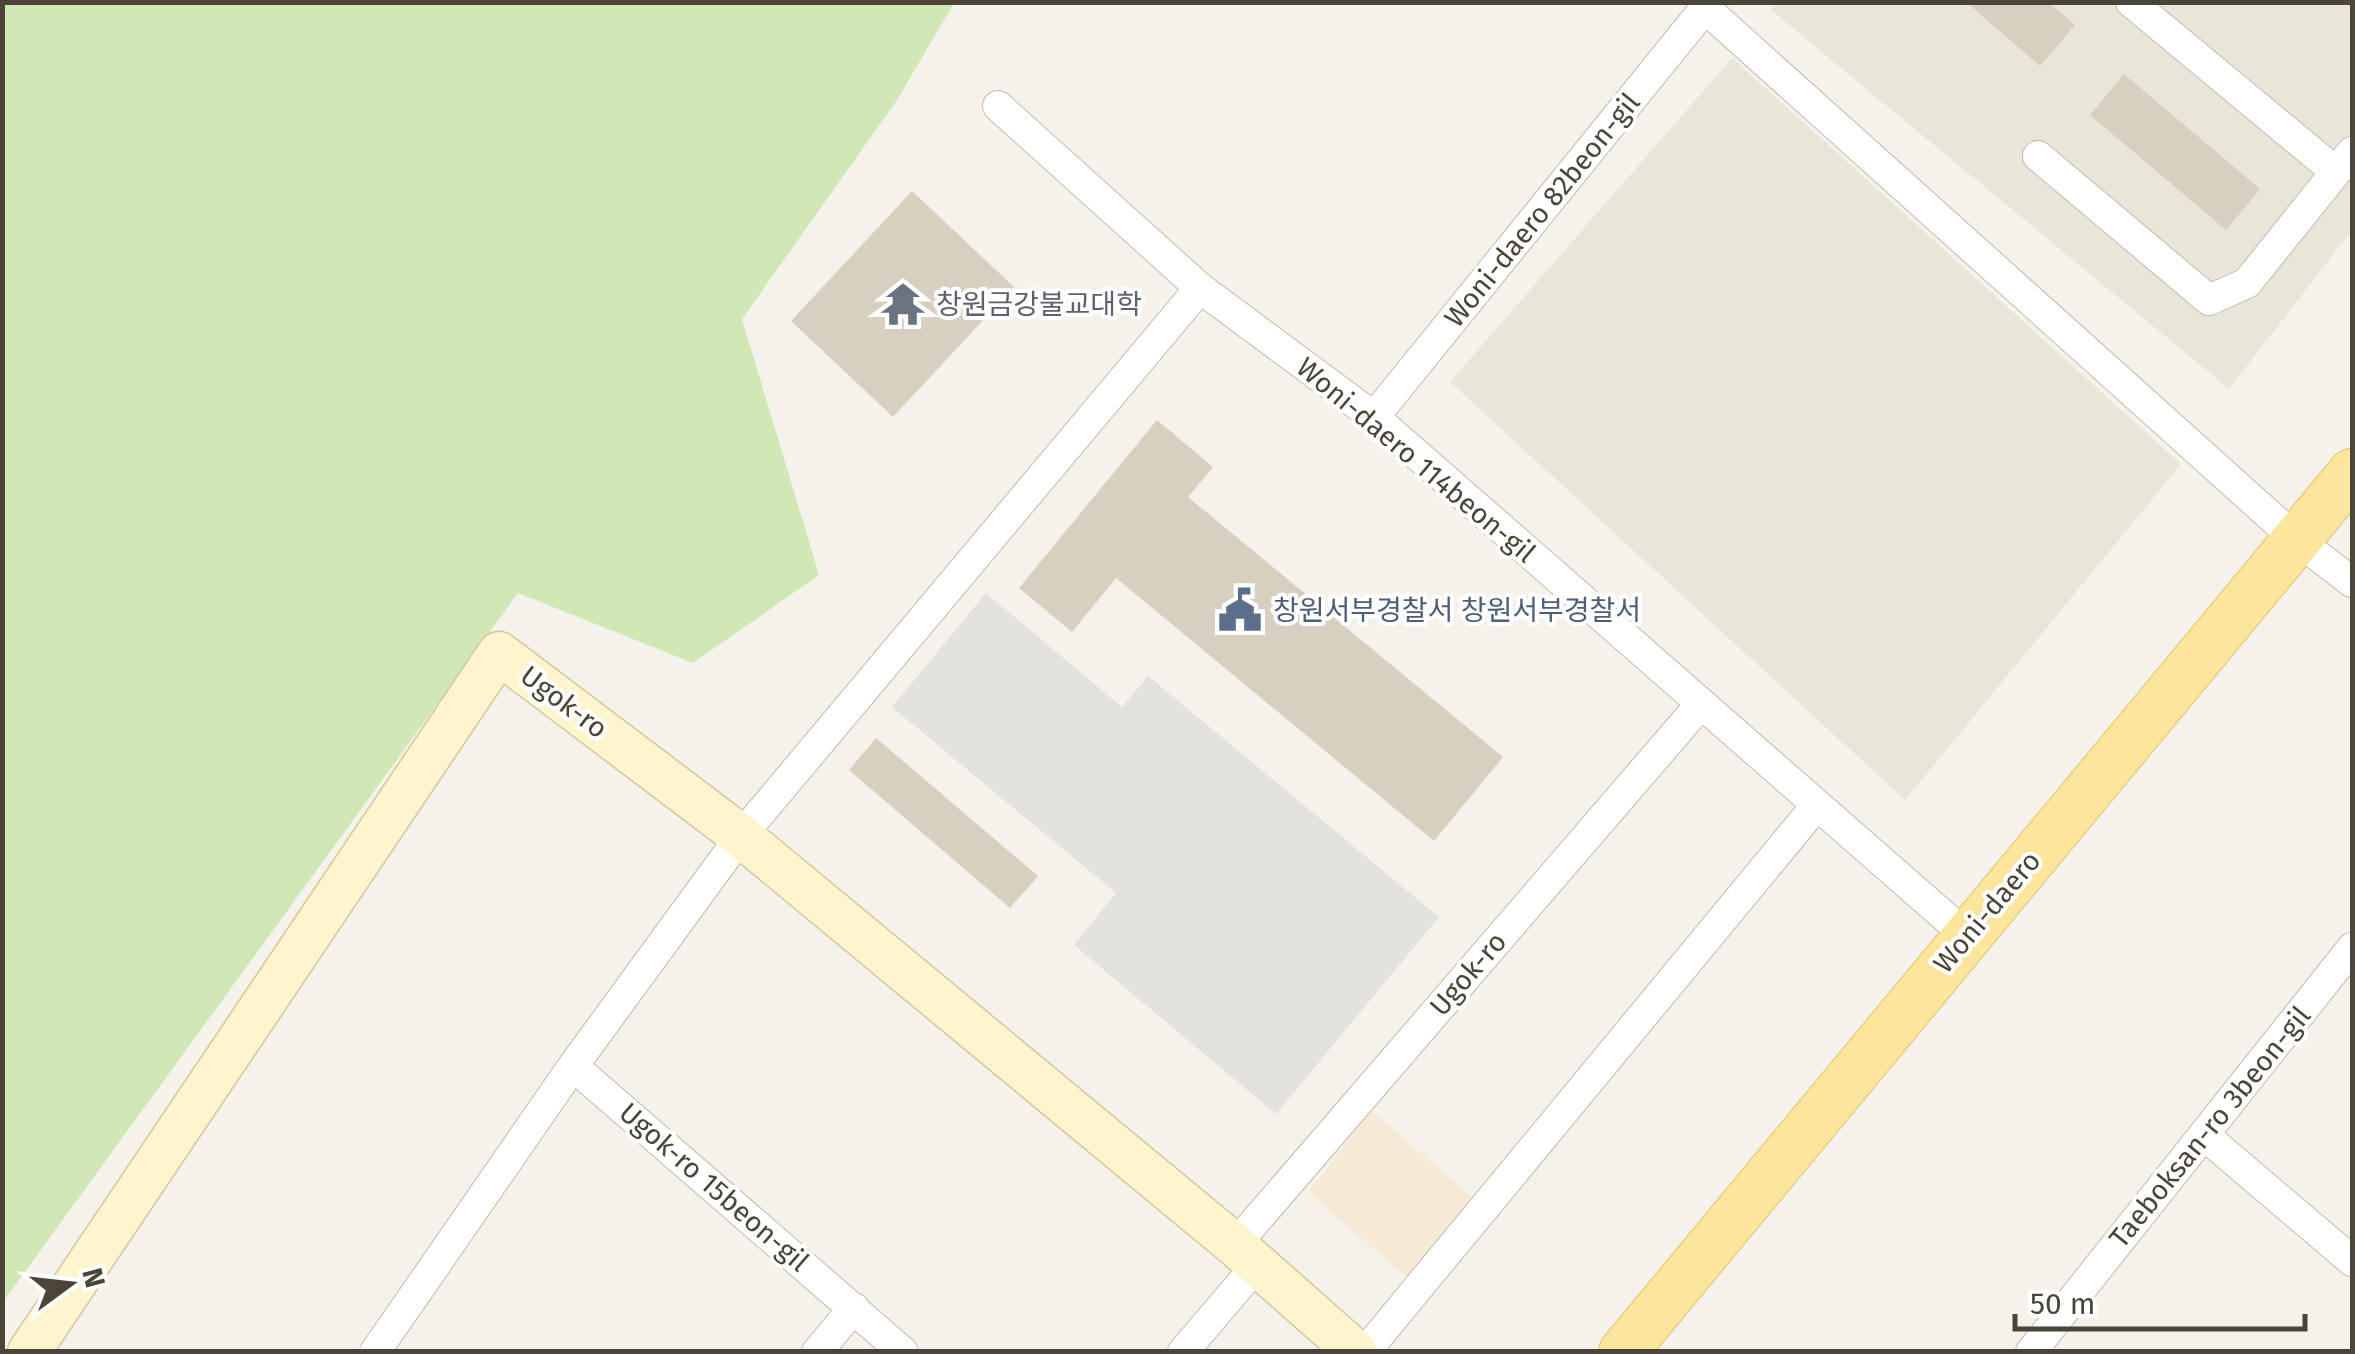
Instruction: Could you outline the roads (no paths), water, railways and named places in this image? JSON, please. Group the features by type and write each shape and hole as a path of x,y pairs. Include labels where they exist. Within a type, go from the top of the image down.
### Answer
{"main road":[{"name":"Woni-daero","path":"1623,1352 2352,473"}],"street":[{"path":"2038,156 2209,300 2246,283 2344,162 2131,2"},
{"path":"1708,5 2296,539 2352,582"},
{"name":"Woni-daero 82beon-gil","path":"1374,417 1708,5"},
{"name":"Woni-daero 114beon-gil","path":"998,106 1200,288 1374,417 1967,936"},
{"path":"375,1352 573,1066 741,836 1200,288"},
{"name":"Ugok-ro","path":"29,1352 499,653 741,836 1246,1255 1356,1352"},
{"name":"Ugok-ro","path":"1246,1255 1701,704"},
{"path":"1365,1352 1816,806"},
{"name":"Taeboksan-ro 3beon-gil","path":"2031,1352 2352,948"},
{"name":"Ugok-ro 15beon-gil","path":"573,1066 903,1352"},
{"path":"2204,1134 2352,1261"},
{"path":"1183,1352 1246,1255"},
{"path":"817,1352 854,1308"}],"place":[{"name":"창원금강불교대학","path":"903,304"},
{"name":"창원서부경찰서 창원서부경찰서","path":"1240,610"}]}
